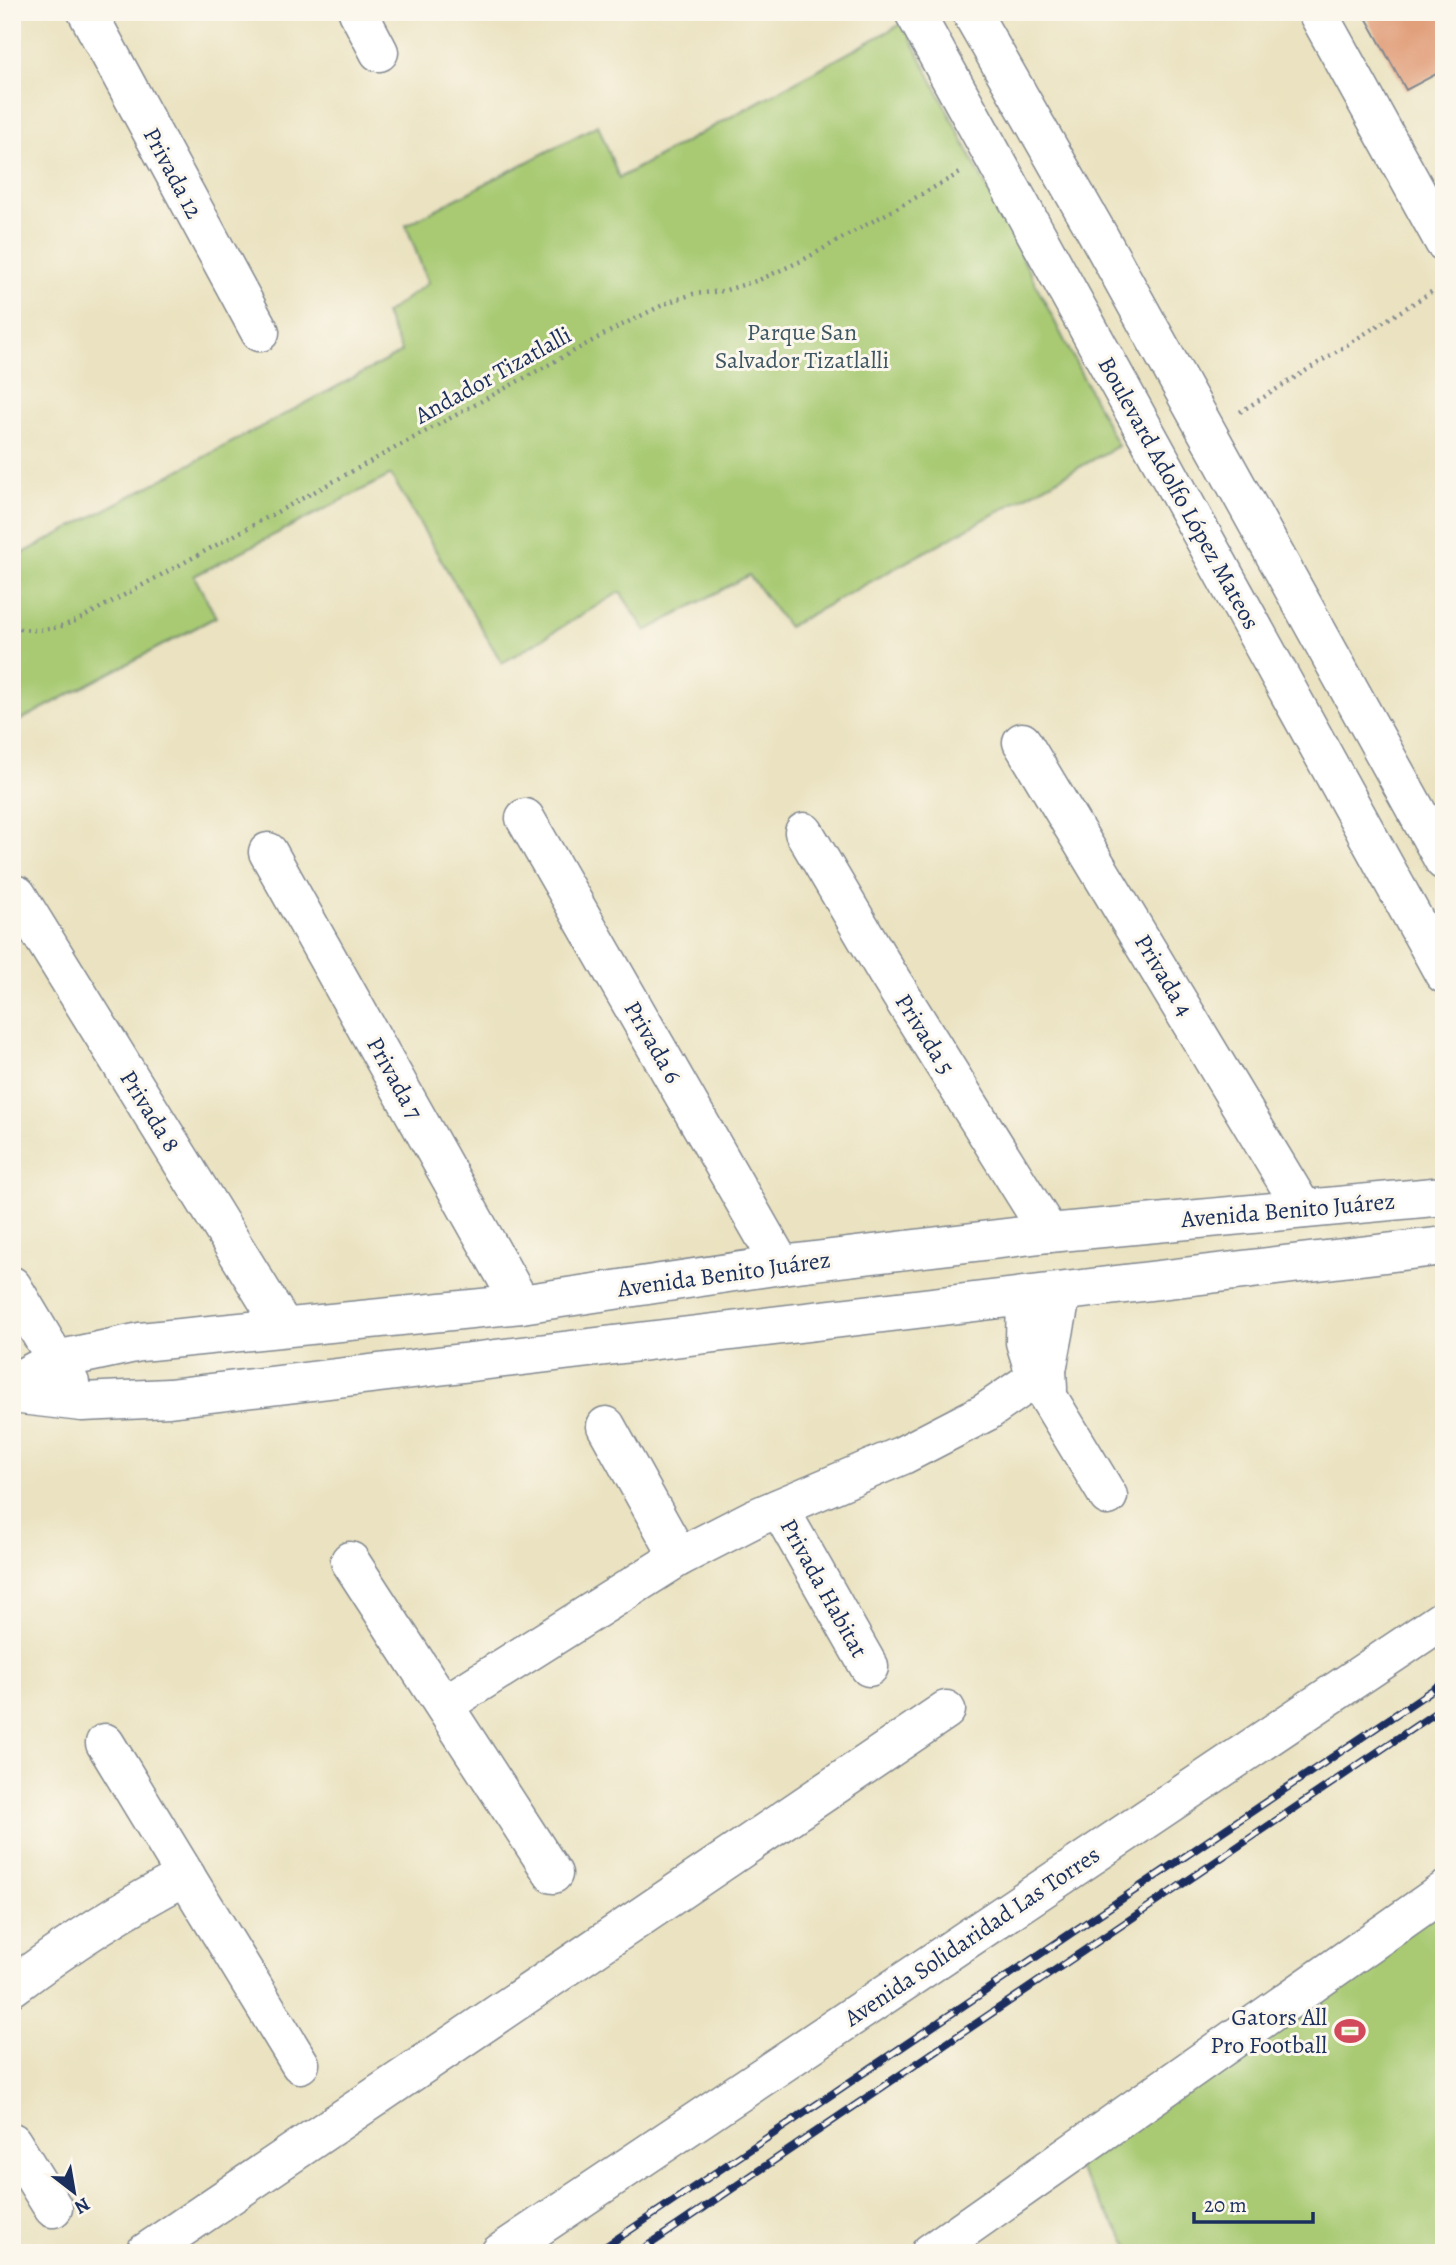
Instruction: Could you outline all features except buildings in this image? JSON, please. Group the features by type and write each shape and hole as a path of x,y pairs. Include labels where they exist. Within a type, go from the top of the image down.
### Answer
{"street":[{"name":"Privada 12","path":"87,12 260,332"},
{"path":"358,12 379,52"},
{"name":"Boulevard Adolfo López Mateos","path":"914,12 1444,974"},
{"path":"971,12 1097,233 1444,861"},
{"path":"1317,12 1444,242"},
{"path":"1048,256 1097,233"},
{"name":"Privada 4","path":"1022,742 1303,1209"},
{"name":"Privada 6","path":"525,818 781,1265"},
{"name":"Privada 5","path":"804,832 887,973 1049,1233"},
{"name":"Privada 7","path":"268,852 521,1304"},
{"name":"Privada 8","path":"17,895 284,1326"},
{"name":"Avenida Benito Juárez","path":"12,1383 56,1360 140,1342 521,1304 781,1265 1049,1233 1444,1196"},
{"path":"1182,1278 1186,1220"},
{"name":"Avenida Benito Juárez","path":"12,1394 82,1402 169,1398 1444,1246"},
{"path":"12,1286 82,1402"},
{"path":"1044,1294 1026,1342 1044,1382 1108,1496"},
{"path":"424,1315 425,1368"},
{"path":"444,1704 679,1557 719,1535 903,1455 1044,1382"},
{"path":"606,1426 679,1557"},
{"name":"Privada Habitat","path":"779,1508 869,1667"},
{"path":"350,1561 552,1874"},
{"name":"Avenida Solidaridad Las Torres","path":"500,2253 1444,1619"},
{"path":"145,2253 946,1710"},
{"path":"105,1743 300,2064"},
{"path":"12,1987 60,1951 123,1910 186,1876"},
{"path":"930,2253 1444,1891"},
{"path":"12,2142 52,2208"}],"path":[{"name":"Andador Tizatlalli","path":"12,628 35,631 57,629 80,619 618,327 669,302 693,294 723,291 760,280 801,261 994,154"},
{"path":"1207,432 1444,284"}],"green space":[{"name":"Parque San Salvador Tizatlalli","path":"903,23 1118,446 788,627 749,575 646,631 620,592 502,663 391,475 194,576 216,617 15,723 12,720 12,559 402,352 385,314 428,283 406,225 598,125 619,178"},
{"name":"Gators All Pro Football","path":"1444,1905 1444,2253 1134,2253 1070,2157"}],"railway":[{"path":"596,2253 1444,1682"},
{"path":"637,2253 1444,1707"}],"place":[{"name":"Gators All Pro Football","path":"1350,2031"}]}
